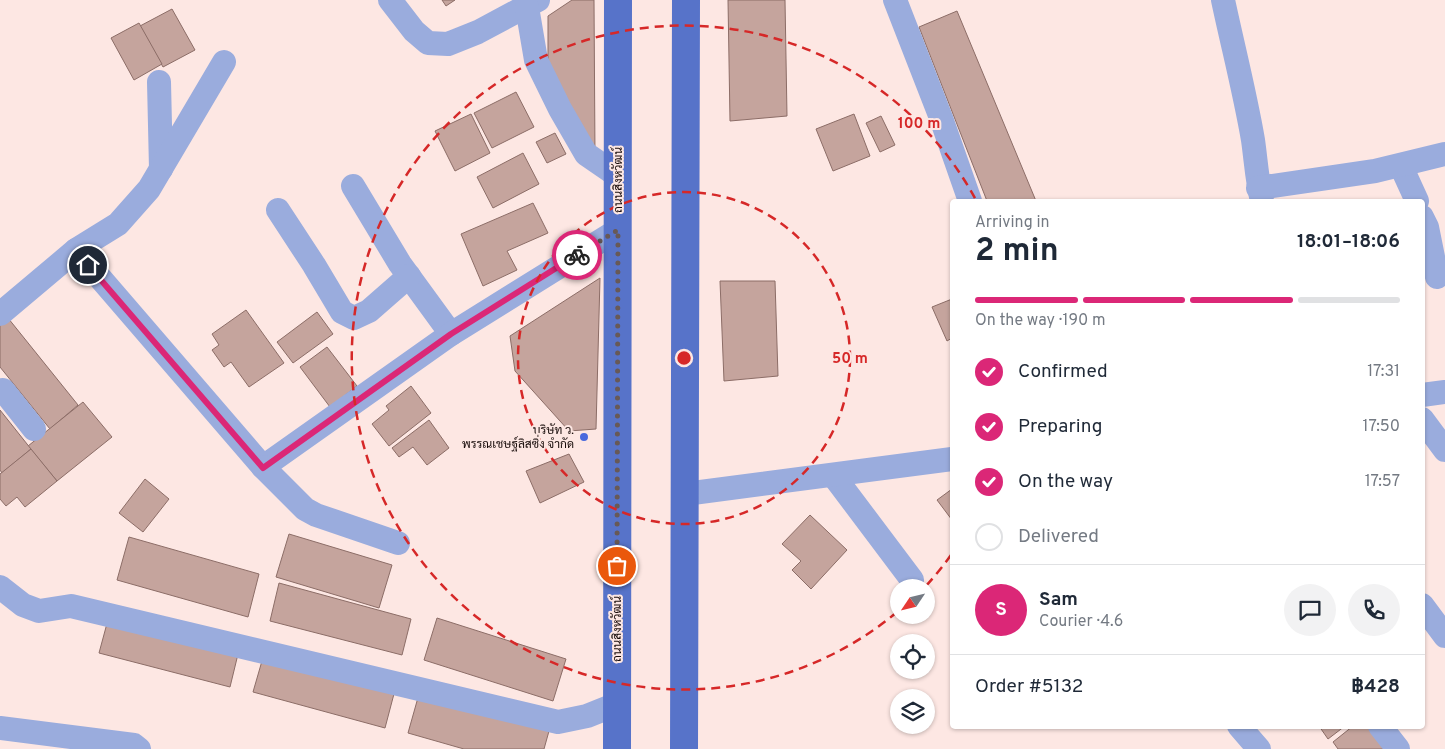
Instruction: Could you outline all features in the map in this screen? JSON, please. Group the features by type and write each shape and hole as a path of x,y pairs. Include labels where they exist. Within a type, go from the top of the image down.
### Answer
{"main road":[{"name":"ถนนสิงหวัฒน์","path":"616,749 618,0"},
{"path":"684,749 686,0"}],"street":[{"path":"390,0 414,32 428,43 448,44 478,32 532,3 536,60 560,109 586,154 618,176"},
{"path":"895,0 941,118 969,199"},
{"path":"1223,0 1250,125 1260,194 1375,172 1445,154"},
{"path":"0,314 76,250 118,224 149,189 224,62"},
{"path":"159,82 161,169"},
{"path":"1401,166 1416,199"},
{"path":"353,186 409,276 451,334"},
{"path":"278,210 342,312 354,318 369,311 409,276"},
{"path":"1425,223 1437,277"},
{"path":"263,468 451,334 618,230"},
{"path":"76,250 263,468 305,509 316,515 398,543"},
{"path":"0,392 3,390 34,429"},
{"path":"1425,395 1445,392"},
{"path":"1425,423 1445,450"},
{"path":"685,494 950,459"},
{"path":"833,475 911,579"},
{"path":"0,587 23,605 39,612 71,606 558,722 588,716 617,704"},
{"path":"1425,609 1445,636"},
{"path":"0,728 134,745 139,749"},
{"path":"1242,729 1260,749"},
{"path":"1382,729 1398,749"}],"building":[{"path":"442,0 455,0 446,6"},
{"path":"572,0 594,0 595,157 548,82 548,16"},
{"path":"728,0 785,0 787,116 730,121"},
{"path":"172,9 195,50 163,67 140,26"},
{"path":"957,11 1035,199 986,199 919,27"},
{"path":"139,23 162,64 134,80 111,38"},
{"path":"516,92 534,127 492,148 474,113"},
{"path":"471,114 490,153 455,171 435,131"},
{"path":"854,114 870,156 833,171 816,129"},
{"path":"881,116 895,145 880,152 866,123"},
{"path":"555,133 566,154 547,163 536,142"},
{"path":"523,153 539,184 493,208 477,177"},
{"path":"533,203 548,233 507,251 517,270 483,286 461,234"},
{"path":"600,278 596,429 569,431 515,371 510,336"},
{"path":"720,281 775,281 778,376 724,381"},
{"path":"950,300 950,339 947,341 932,307"},
{"path":"246,310 284,363 249,387 231,362 224,367 212,350 219,345 212,334"},
{"path":"317,312 333,334 293,363 277,342"},
{"path":"8,318 78,405 50,429 0,367 0,325"},
{"path":"327,347 357,386 330,407 300,367"},
{"path":"411,386 431,413 389,446 372,424 389,410 386,406"},
{"path":"83,402 112,437 57,481 28,446"},
{"path":"0,410 31,449 2,473 0,470"},
{"path":"429,420 449,448 427,465 413,447 399,457 392,448"},
{"path":"31,449 57,481 25,507 17,497 6,506 0,499 0,474"},
{"path":"569,454 584,482 540,503 526,471"},
{"path":"145,479 169,499 143,532 119,513"},
{"path":"950,490 950,517 937,500"},
{"path":"810,515 847,550 811,589 792,570 801,561 782,544"},
{"path":"289,534 392,565 379,608 276,577"},
{"path":"129,537 259,574 248,617 117,580"},
{"path":"279,583 411,619 402,655 270,621"},
{"path":"109,616 239,650 230,687 99,653"},
{"path":"437,618 566,659 553,701 424,660"},
{"path":"264,654 395,690 385,728 253,692"},
{"path":"419,694 549,731 544,749 464,749 408,733"},
{"path":"1321,729 1341,729 1328,739"},
{"path":"1349,729 1372,729 1388,749 1338,749 1333,742"}],"way so far":[{"path":"577,255 618,230 617,566"}],"place":[{"name":"บริษัท ว. พรรณเชษฐ์ลิสซิ่ง จำกัด","path":"584,437"}],"route":[{"path":"88,265 263,468 451,334 577,255"}]}
